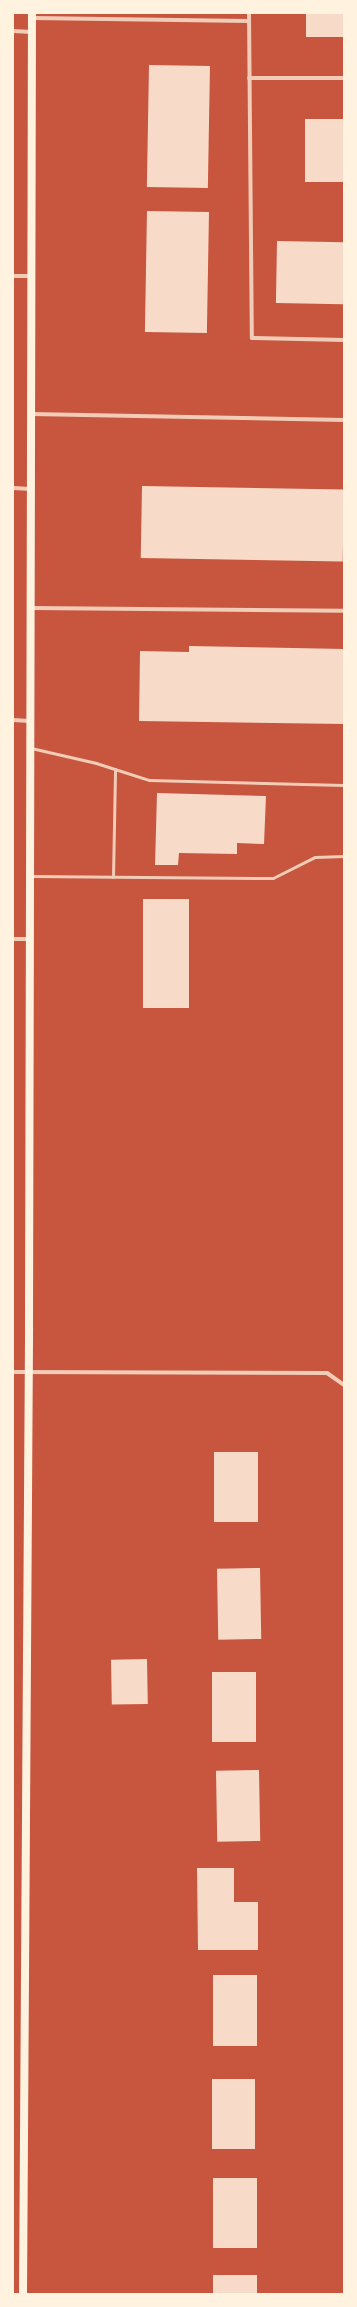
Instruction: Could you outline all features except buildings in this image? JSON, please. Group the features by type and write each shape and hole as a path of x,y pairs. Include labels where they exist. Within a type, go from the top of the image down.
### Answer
{"main road":[{"path":"22,2294 31,939 32,16"}],"street":[{"path":"249,13 252,338 344,340"},
{"path":"32,16 249,21"},
{"path":"13,31 32,32"},
{"path":"249,78 344,78"},
{"path":"13,276 31,276"},
{"path":"31,414 344,420"},
{"path":"13,488 31,489"},
{"path":"31,608 344,611"},
{"path":"13,720 31,721"},
{"path":"13,939 31,939"},
{"path":"13,1372 327,1373 344,1385"}],"lane":[{"path":"31,748 115,769 149,780 344,785"},
{"path":"113,877 115,769"},
{"path":"30,876 273,878 315,857 344,856"}]}
